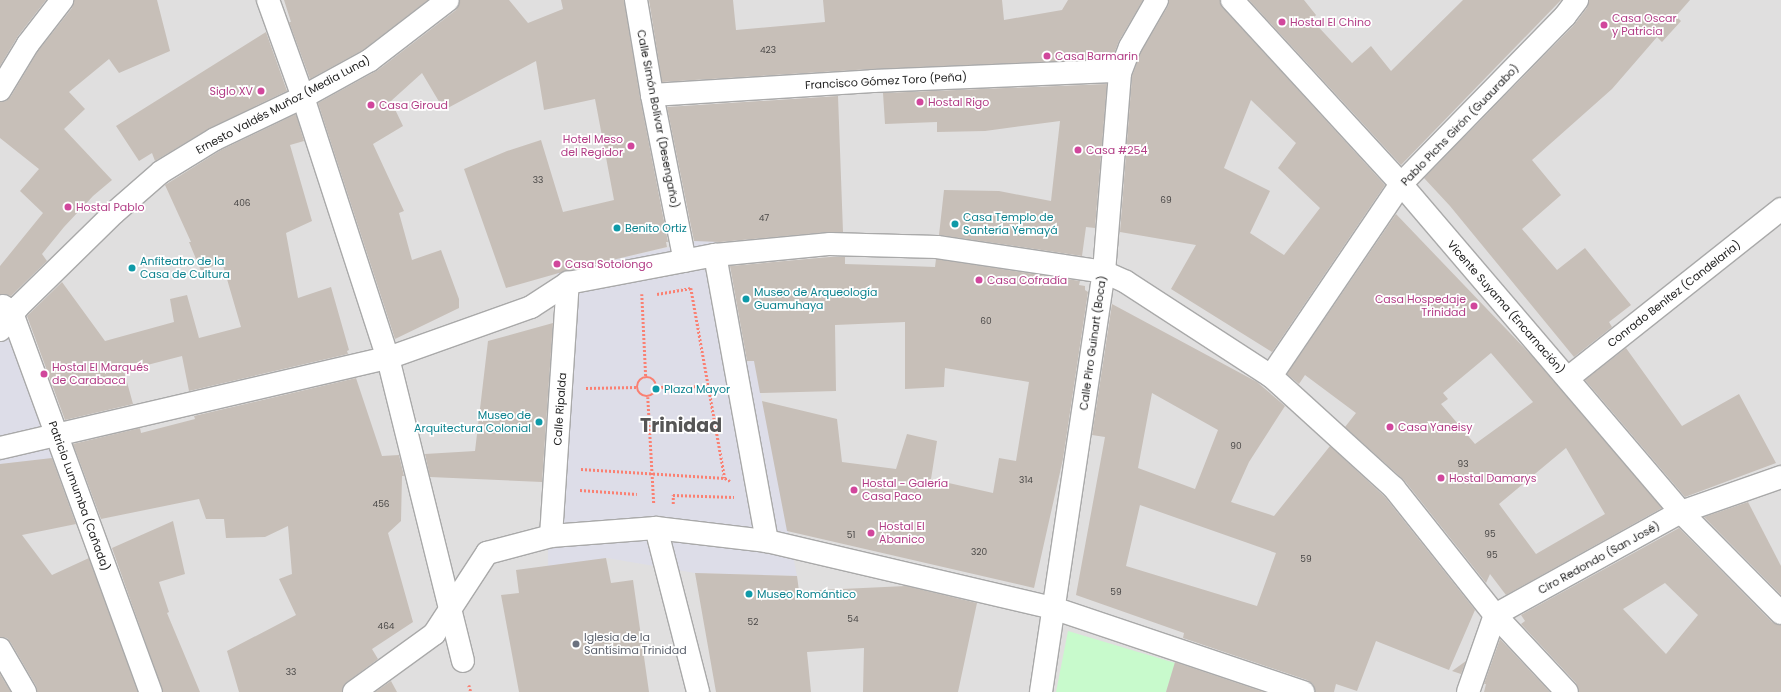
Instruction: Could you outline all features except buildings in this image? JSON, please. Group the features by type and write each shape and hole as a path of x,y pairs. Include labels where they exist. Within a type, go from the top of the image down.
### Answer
{"street":[{"path":"0,90 28,44 62,0"},
{"path":"268,0 303,97 388,358 415,474 463,661"},
{"name":"Ernesto Valdés Muñoz (Media Luna)","path":"4,316 114,213 161,172 215,139 303,97 370,60 448,0"},
{"name":"Calle Simón Bolívar (Desengaño)","path":"636,0 652,95 685,261"},
{"name":"Calle Piro Guinart (Boca)","path":"1040,692 1104,272 1120,73 1130,47 1157,0"},
{"name":"Vicente Suyama (Encarnación)","path":"1232,0 1401,184 1681,512 1781,613"},
{"name":"Pablo Pichs Girón (Guaurabo)","path":"1271,376 1401,184 1560,21 1577,0"},
{"name":"Francisco Gómez Toro (Peña)","path":"652,95 873,81 1107,71 1120,73"},
{"name":"Conrado Benítez (Candelaria)","path":"1568,378 1781,210"},
{"path":"0,448 388,358 531,307 568,283 715,255 830,244 937,247 1104,272 1126,282 1271,376 1394,488 1495,615 1567,692"},
{"path":"715,255 768,540"},
{"name":"Calle Ripalda","path":"551,536 568,283"},
{"name":"Patricio Lumumba (Cañada)","path":"4,316 66,455 117,603 151,692"},
{"name":"Ciro Redondo (San José)","path":"1495,615 1681,512 1781,477"},
{"path":"665,529 698,692"},
{"path":"354,692 434,634 450,607 487,553 551,536 665,529 768,540 1054,608 1303,692"},
{"path":"1468,692 1495,615"},
{"path":"0,648 25,692"}],"path":[{"path":"582,462 581,470 725,478 691,288 656,294"},
{"path":"641,291 646,378"},
{"path":"634,298 649,296"},
{"path":"646,378 653,379 657,387 656,393 648,397 642,395 638,387 639,382 646,378"},
{"path":"585,395 586,380"},
{"path":"657,387 716,386"},
{"path":"580,388 638,387"},
{"path":"648,397 654,502"},
{"path":"572,490 637,494"},
{"path":"665,529 673,495 737,497"}],"shaded area":[{"path":"0,0 1781,0 1781,692 0,692"},
{"name":"Plaza Mayor","path":"696,241 721,241 744,362 754,361 797,576 695,573 607,558 548,566 548,482 558,322 557,273"},
{"path":"0,319 62,434 76,449 59,458 0,464"}],"green space":[{"path":"1068,631 1175,663 1166,692 1056,692"}],"place":[{"name":"Hostal El Chino","path":"1282,22"},
{"name":"Casa Oscar y Patricia","path":"1604,25"},
{"name":"Casa Barmarin","path":"1047,56"},
{"name":"Siglo XV","path":"261,91"},
{"name":"Hostal Rigo","path":"920,102"},
{"name":"Casa Giroud","path":"371,105"},
{"name":"Hotel Meso del Regidor","path":"631,146"},
{"name":"Casa #254","path":"1078,150"},
{"name":"Hostal Pablo","path":"68,207"},
{"name":"Casa Templo de Santería Yemayá","path":"955,224"},
{"name":"Benito Ortiz","path":"617,228"},
{"name":"Casa Sotolongo","path":"557,264"},
{"name":"Anfiteatro de la Casa de Cultura","path":"132,268"},
{"name":"Casa Cofradía","path":"979,280"},
{"name":"Museo de Arqueología Guamuhaya","path":"746,299"},
{"name":"Casa Hospedaje Trinidad","path":"1474,306"},
{"name":"Hostal El Marqués de Carabaca","path":"44,374"},
{"name":"Plaza Mayor","path":"656,389"},
{"name":"Museo de Arquitectura Colonial","path":"539,422"},
{"name":"Casa Yaneisy","path":"1390,427"},
{"name":"Hostal Damarys","path":"1441,478"},
{"name":"Hostal - Galería Casa Paco","path":"854,490"},
{"name":"Hostal El Abanico","path":"871,533"},
{"name":"Museo Romántico","path":"749,594"},
{"name":"Iglesia de la Santísima Trinidad","path":"576,644"}],"district":[{"name":"Trinidad","path":"681,426"}]}
